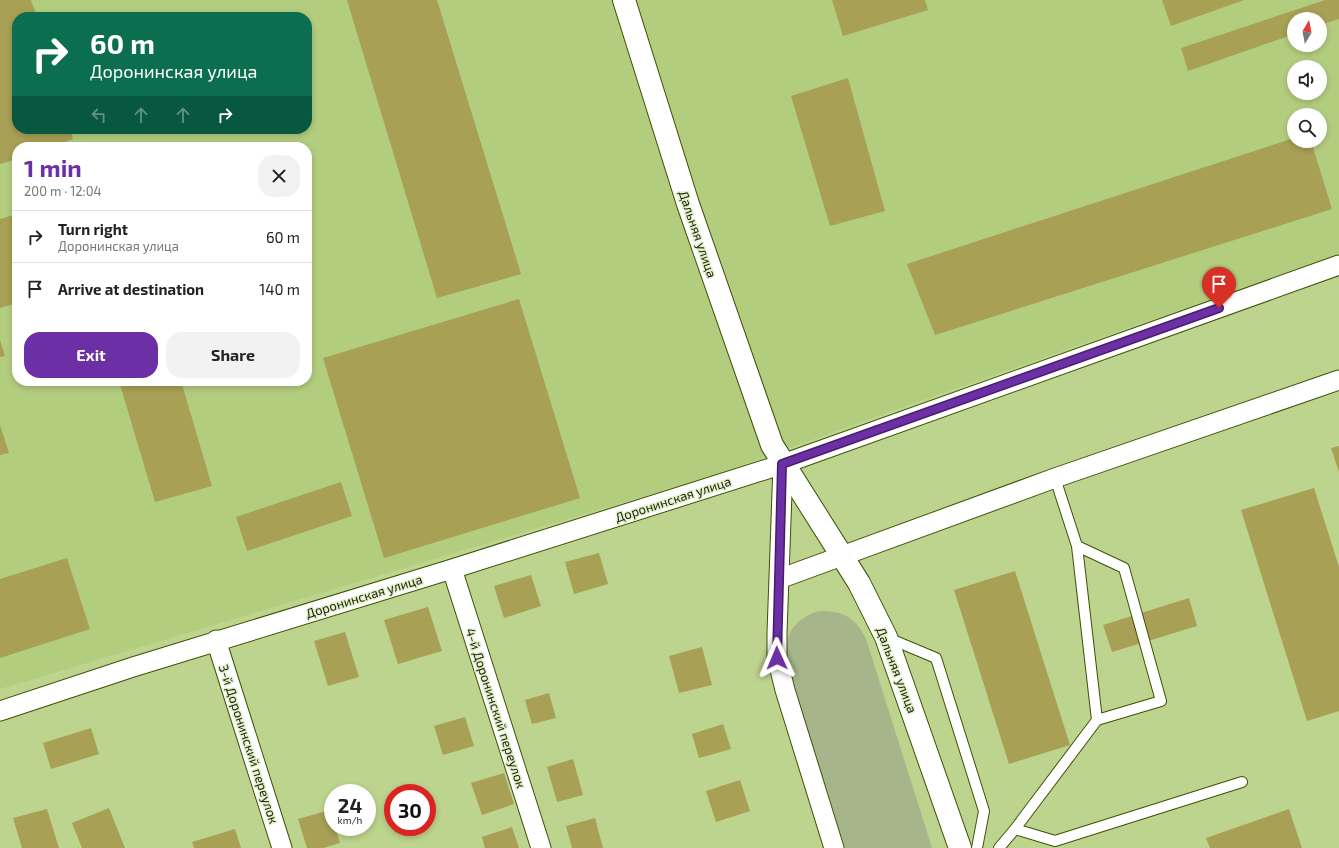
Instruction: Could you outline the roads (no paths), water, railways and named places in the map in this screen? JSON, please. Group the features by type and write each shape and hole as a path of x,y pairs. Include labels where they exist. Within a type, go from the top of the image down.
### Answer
{"street":[{"name":"Дальняя улица","path":"624,0 688,204 772,445 782,464 859,584 886,637 960,848"},
{"name":"Доронинская улица","path":"0,711 216,640 452,569 782,464 1339,265"},
{"path":"779,579 1055,478 1339,380"},
{"name":"Дальняя улица","path":"782,464 777,658 785,690 834,848"},
{"name":"4-й Доронинский переулок","path":"452,569 541,848"},
{"name":"3-й Доронинский переулок","path":"216,640 282,848"}],"lane":[{"path":"1055,478 1077,546 1096,720"},
{"path":"999,848 1015,829 1096,720 1161,700 1124,568 1077,546"},
{"path":"886,637 936,658 984,811 977,848"},
{"path":"1015,829 1055,841 1242,782"}]}
